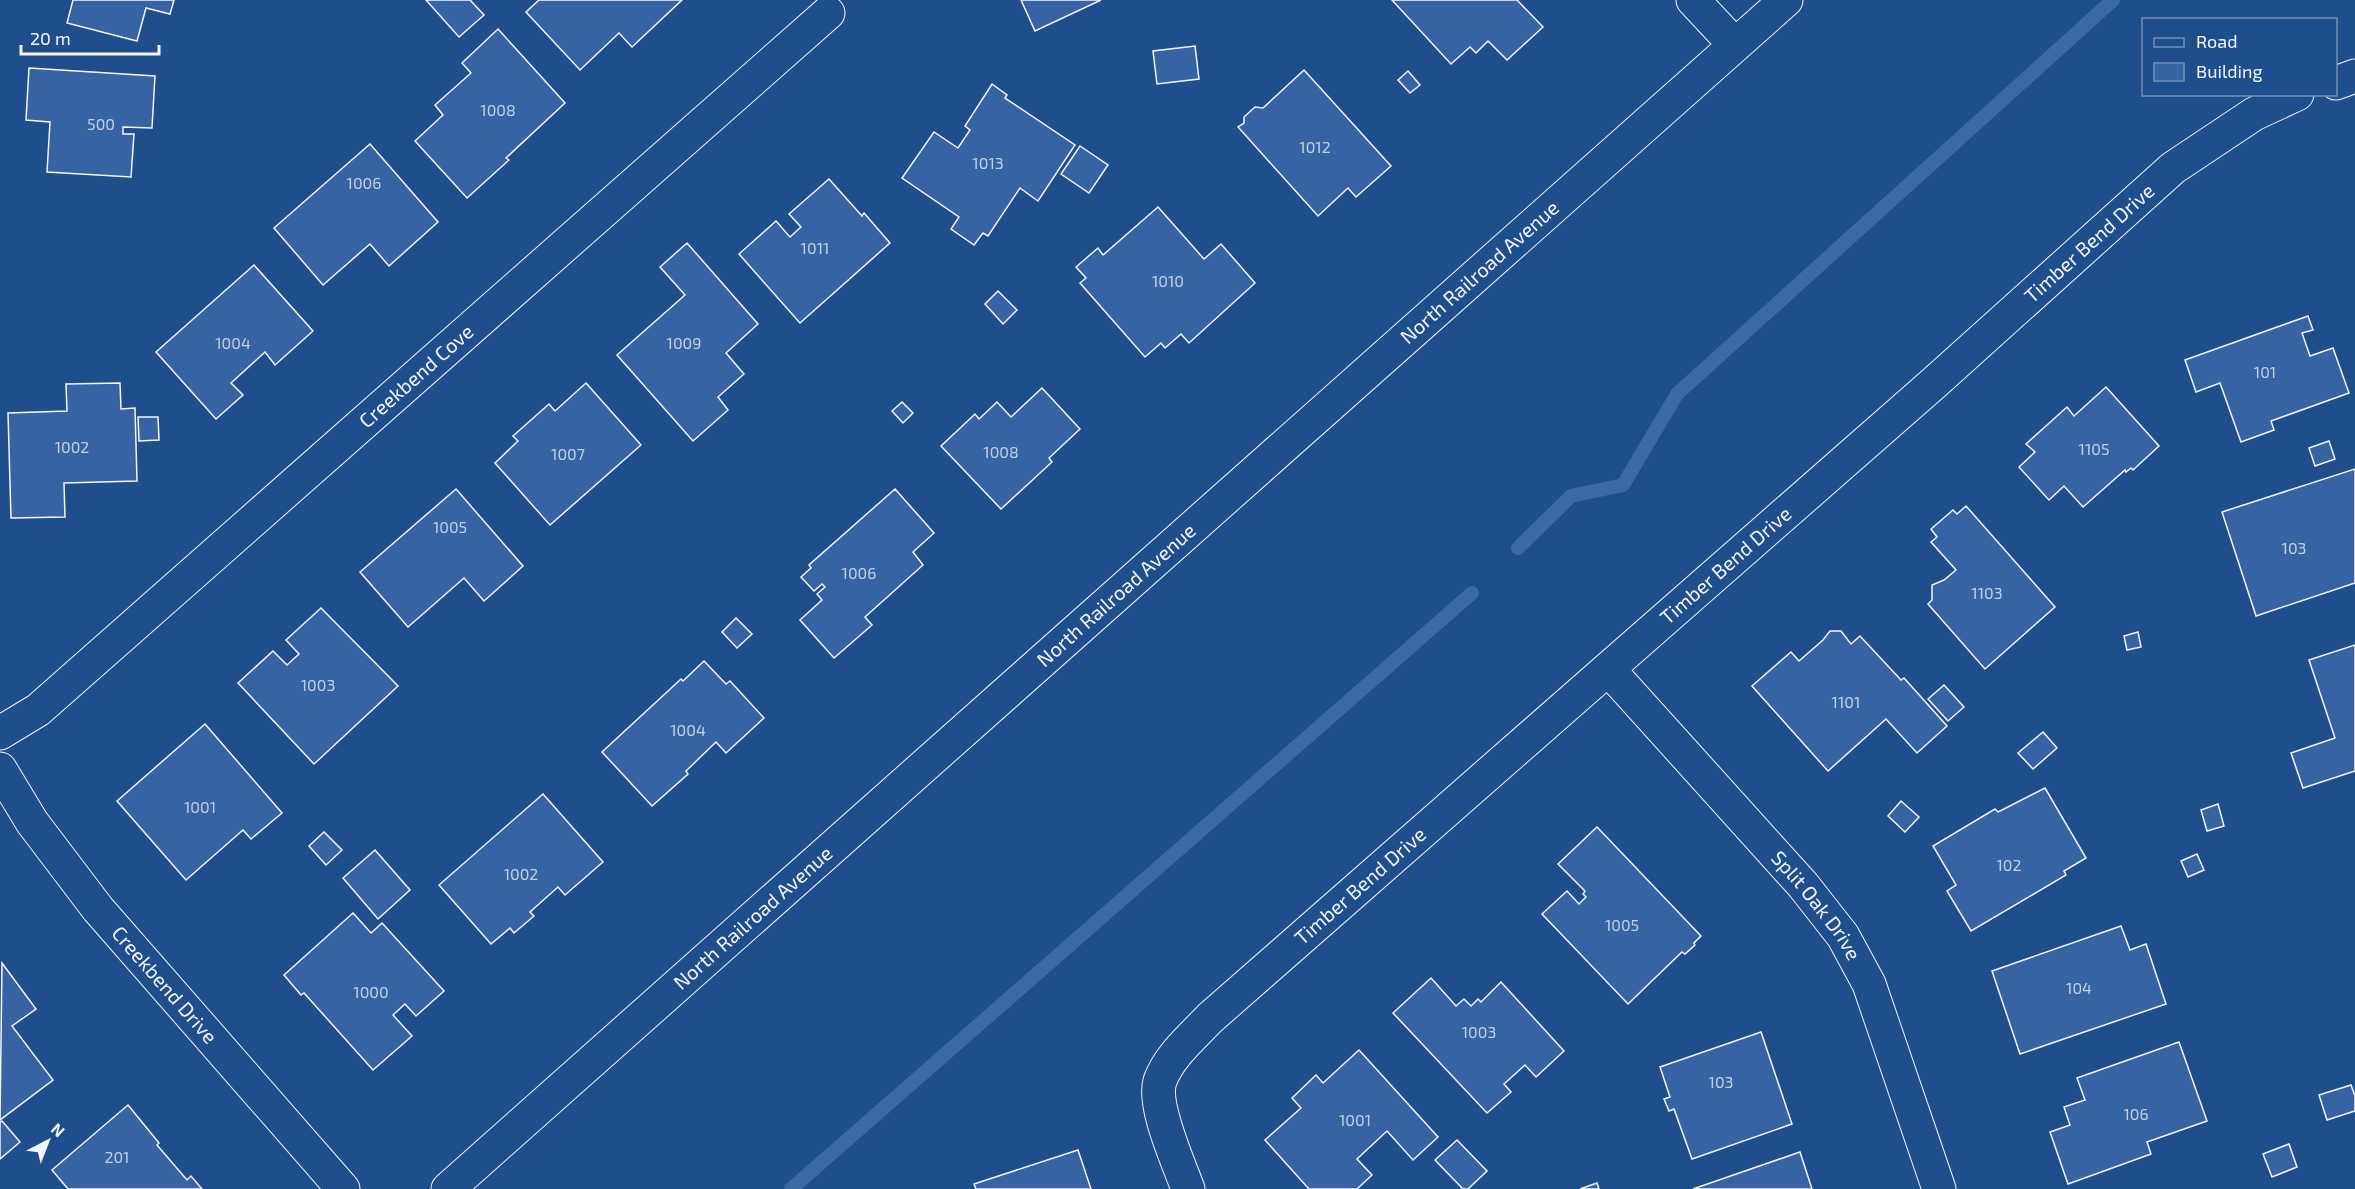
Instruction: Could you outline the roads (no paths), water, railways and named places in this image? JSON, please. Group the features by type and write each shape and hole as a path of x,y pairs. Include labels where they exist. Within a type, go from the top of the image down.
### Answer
{"street":[{"path":"1693,0 1735,45"},
{"name":"North Railroad Avenue","path":"448,1189 1786,0"},
{"name":"Creekbend Cove","path":"0,733 39,710 828,13"},
{"path":"2337,83 2355,76"},
{"name":"Timber Bend Drive","path":"1188,1189 1161,1112 1160,1082 1173,1059 1210,1018 1609,670 2173,168 2254,114 2293,96"},
{"name":"Split Oak Drive","path":"1609,670 1803,885 1843,936 1869,984 1939,1189"},
{"name":"Creekbend Drive","path":"0,769 32,822 98,909 343,1189"}],"waterway":[{"path":"1518,548 1571,496 1623,485 1677,394 2113,0"},
{"path":"791,1189 1472,593"}]}
